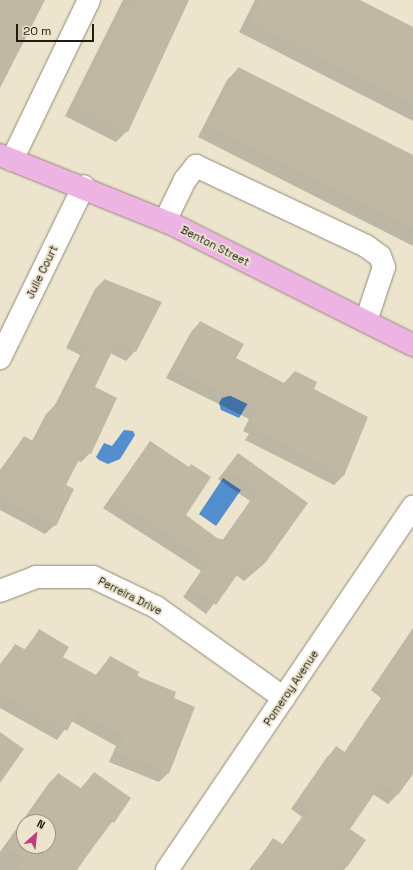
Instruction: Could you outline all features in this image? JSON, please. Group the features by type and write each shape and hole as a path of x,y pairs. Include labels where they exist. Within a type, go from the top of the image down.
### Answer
{"main road":[{"name":"Benton Street","path":"6,158 84,186 165,221 413,345"}],"street":[{"name":"Benton Street","path":"6,158 89,0"},
{"path":"165,221 185,180 196,166 366,246 380,256 384,267 366,321"},
{"name":"Julie Court","path":"0,358 84,186"},
{"name":"Pomeroy Avenue","path":"167,870 413,506"},
{"name":"Perreira Drive","path":"0,591 36,577 93,577 156,607 284,698"}],"water":[{"path":"257,388 239,418 221,410 219,403 222,398"},
{"path":"124,430 133,431 135,435 120,459 108,464 99,460 96,457 104,443 112,446"},
{"path":"223,478 241,490 216,526 199,514"}],"building":[{"path":"0,0 45,0 0,88"},
{"path":"138,0 189,0 128,132 75,105 125,5 133,10"},
{"path":"260,0 360,0 413,27 413,104 249,21"},
{"path":"238,67 413,155 413,229 208,126"},
{"path":"104,279 162,302 136,352 116,343 95,387 117,398 91,454 84,450 66,485 74,489 56,526 0,496 0,472 24,436 35,442 55,404 58,406 88,345 75,339"},
{"path":"200,321 244,344 236,358 284,383 295,371 317,382 314,389 368,417 344,476 254,430 257,425 252,422 258,409 174,369"},
{"path":"150,441 189,467 191,464 211,477 186,515 217,538 224,540 258,492 226,469 238,453 308,503 265,563 262,561 254,572 244,565 216,605 191,587 209,562 111,498"},
{"path":"39,629 69,647 63,657 98,676 110,656 139,672 137,676 176,692 174,698 195,707 169,774 118,753 124,736 78,711 67,731 0,694 0,669 15,644 26,650"},
{"path":"413,634 413,774 398,795 381,784 350,829 366,840 347,867 340,863 336,870 251,870 273,838 284,845 310,807 299,800 336,746 346,753 390,688 379,680"},
{"path":"0,732 24,749 0,783"},
{"path":"94,772 131,798 114,823 111,821 77,870 17,870 24,860 7,848 16,835 16,854 56,854 56,814 30,814 58,773 82,789"}]}
